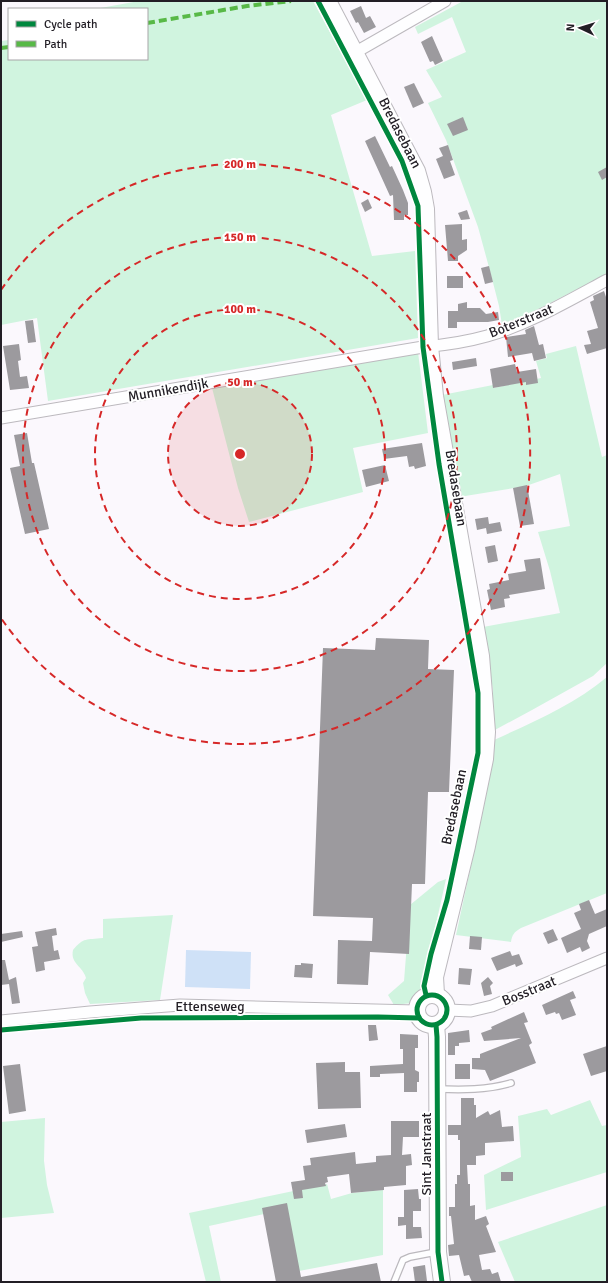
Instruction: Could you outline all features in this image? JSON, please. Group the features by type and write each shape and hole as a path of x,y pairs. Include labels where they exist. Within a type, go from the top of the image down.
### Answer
{"street":[{"name":"Bredasebaan","path":"328,1 417,171 423,192 426,209 430,346 435,396 481,656 487,732 485,759 435,977 436,994"},
{"path":"356,52 445,1"},
{"name":"Boterstraat","path":"430,346 455,344 488,336 539,317 607,280"},
{"name":"Munnikendijk","path":"1,418 430,346"},
{"name":"Bosstraat","path":"448,1010 471,1011 492,1006 607,958"},
{"path":"436,994 442,997 448,1010 442,1022 436,1025 424,1023 419,1018 416,1011 417,1004 421,999 426,995 436,994"},
{"name":"Ettenseweg","path":"1,1021 180,1005 416,1011"},
{"name":"Sint Janstraat","path":"436,1025 438,1252 442,1282"}],"lane":[{"path":"437,1089 483,1089 511,1083"},
{"path":"394,1282 403,1260 410,1257 438,1252"}],"green space":[{"path":"139,1 313,1 367,100 331,115 372,256 415,251 418,338 48,401 37,318 1,325 1,41 8,40 8,60 148,60 148,8 100,8"},
{"path":"463,1 607,1 607,274 519,319 502,325 499,306 478,227 446,140 428,103 442,97 426,70 466,52 452,17 418,34 415,27"},
{"path":"576,346 602,457 607,455 607,663 593,676 493,731 493,690 483,627 560,613 550,571 538,532 570,526 560,474 526,486 459,497 442,395 493,385 494,388 541,378 536,361 547,358 546,354"},
{"path":"418,352 428,433 353,448 363,492 249,522 238,488 212,388"},
{"path":"607,677 607,893 521,928 514,934 511,942 456,935 486,796 494,740 538,720 567,704 581,696"},
{"path":"446,879 422,987 412,1003 394,1005 388,995 404,981 410,905 438,882"},
{"path":"173,915 160,1000 90,1004 85,993 83,983 86,978 73,959 73,950 83,941 103,938 103,919"},
{"path":"590,1100 602,1126 607,1125 607,1172 486,1210 484,1175 521,1157 518,1116 547,1109 551,1115"},
{"path":"45,1118 44,1161 47,1185 54,1213 1,1218 1,1122"},
{"path":"327,1184 331,1199 352,1193 383,1190 383,1255 299,1271 264,1214 209,1226 221,1282 206,1282 189,1213"},
{"path":"607,1205 607,1282 515,1282 498,1242"}],"water":[{"path":"186,950 251,952 250,989 185,987"}],"building":[{"path":"361,6 366,18 370,16 376,27 364,33 358,22 356,23 350,11"},
{"path":"432,36 443,61 435,65 433,61 430,62 421,42"},
{"path":"414,83 424,103 413,108 404,87"},
{"path":"463,117 468,130 453,136 447,124"},
{"path":"375,136 390,167 392,166 408,203 408,215 404,215 404,220 394,220 393,195 390,196 365,141"},
{"path":"448,145 453,160 450,161 455,175 444,179 436,159 443,156 439,148"},
{"path":"607,167 607,177 602,180 598,172"},
{"path":"368,199 372,208 365,212 361,203"},
{"path":"467,210 470,219 461,220 458,213"},
{"path":"462,224 462,240 467,239 467,250 458,256 458,261 448,261 445,225"},
{"path":"489,266 493,282 485,284 481,268"},
{"path":"447,276 463,276 463,288 447,288"},
{"path":"604,291 607,300 607,348 587,354 584,345 591,344 587,331 598,328 590,302 594,300 593,296"},
{"path":"467,302 467,308 480,308 486,314 498,312 499,320 488,322 457,322 457,328 448,328 448,311 458,311 458,304"},
{"path":"33,320 36,342 28,343 25,321"},
{"path":"534,326 539,345 543,344 546,358 534,361 532,353 508,357 506,337 526,334 525,330"},
{"path":"19,344 21,360 18,361 20,377 27,376 29,388 10,390 3,346"},
{"path":"476,358 477,366 453,370 452,362"},
{"path":"515,364 517,372 536,369 538,383 526,385 526,382 493,388 490,369"},
{"path":"27,433 32,463 34,463 49,529 25,534 10,468 20,466 14,435"},
{"path":"422,443 426,466 415,469 414,466 409,467 407,456 384,459 382,449"},
{"path":"385,465 389,481 366,487 362,470"},
{"path":"527,485 534,524 520,526 513,488"},
{"path":"488,517 489,524 500,522 502,531 487,534 486,528 477,530 475,519"},
{"path":"495,545 498,561 488,563 485,547"},
{"path":"540,558 545,589 509,595 510,598 504,599 505,607 491,610 487,590 490,589 489,584 509,580 508,574 526,571 524,560"},
{"path":"376,638 429,640 428,669 454,670 449,792 428,792 425,884 412,884 409,954 370,952 368,985 337,984 338,940 372,941 373,918 313,916 323,648 375,650"},
{"path":"589,900 595,914 607,909 607,926 589,934 587,941 590,948 582,952 580,947 567,953 561,938 581,929 574,913 581,910 579,904"},
{"path":"56,928 57,935 52,936 54,951 58,950 60,959 44,962 45,970 36,972 32,947 38,946 35,932"},
{"path":"553,929 558,940 548,944 543,933"},
{"path":"22,931 23,937 1,942 1,934"},
{"path":"470,936 482,937 481,950 469,949"},
{"path":"510,951 512,956 519,954 523,964 516,967 515,964 497,971 491,958"},
{"path":"1,960 5,960 9,980 16,977 20,1003 12,1004 9,984 1,985"},
{"path":"301,963 313,964 312,978 294,977 295,965 301,965"},
{"path":"459,968 472,969 470,985 458,984"},
{"path":"488,977 493,983 490,986 492,994 484,996 481,983"},
{"path":"573,991 576,998 570,1000 576,1015 562,1020 559,1013 556,1014 555,1012 546,1015 542,1005"},
{"path":"524,1012 528,1022 524,1023 532,1043 529,1045 536,1063 490,1081 485,1070 472,1069 472,1058 480,1058 480,1054 521,1038 484,1041 481,1033 492,1029 491,1027"},
{"path":"368,1025 376,1025 378,1040 369,1041"},
{"path":"469,1030 470,1042 459,1043 459,1046 455,1046 455,1055 448,1055 448,1033"},
{"path":"400,1034 418,1035 418,1048 415,1048 415,1070 419,1072 417,1092 404,1092 404,1073 380,1074 380,1077 370,1077 370,1066 403,1064 403,1049 400,1049"},
{"path":"607,1046 607,1071 591,1076 583,1054"},
{"path":"345,1062 345,1072 360,1072 361,1108 318,1109 316,1063"},
{"path":"20,1064 26,1111 9,1114 3,1066"},
{"path":"455,1064 470,1064 470,1079 455,1079"},
{"path":"461,1098 474,1098 474,1105 476,1105 476,1118 488,1111 490,1115 500,1110 502,1127 513,1126 514,1141 485,1143 485,1155 476,1156 476,1165 467,1165 468,1184 470,1184 470,1206 475,1205 475,1220 486,1216 489,1224 486,1226 496,1252 479,1255 482,1270 490,1269 492,1274 498,1272 501,1282 472,1282 469,1275 464,1276 459,1255 449,1256 448,1245 454,1244 451,1216 449,1216 449,1207 455,1207 455,1184 457,1184 457,1175 460,1175 460,1140 458,1140 458,1135 448,1135 448,1125 461,1125"},
{"path":"391,1121 419,1121 419,1137 403,1137 402,1155 411,1154 412,1165 406,1166 406,1185 384,1187 384,1190 351,1193 349,1174 327,1177 328,1182 325,1183 326,1186 302,1190 303,1198 294,1199 291,1182 305,1180 303,1166 311,1165 310,1158 355,1152 356,1164 376,1162 376,1156 391,1155"},
{"path":"345,1124 347,1137 307,1143 305,1130"},
{"path":"501,1172 513,1172 513,1181 501,1181"},
{"path":"418,1189 419,1199 421,1199 421,1211 413,1211 413,1227 421,1227 422,1238 406,1239 406,1225 398,1226 398,1217 404,1217 404,1190"},
{"path":"287,1203 301,1277 377,1263 381,1282 276,1282 262,1208"},
{"path":"425,1265 427,1281 415,1282 413,1267"}],"marked path":[{"path":"148,23 247,6 291,1"},
{"path":"1,48 8,47"}],"cycle path":[{"path":"318,1 402,161 418,206 423,347 439,464 478,693 478,753 447,900 431,954 424,986 426,995"},
{"path":"432,995 443,999 447,1010 443,1021 432,1025 421,1021 417,1010 421,999 432,995"},
{"path":"1,1030 141,1018 419,1018"},
{"path":"436,1025 438,1252 442,1282"}]}
